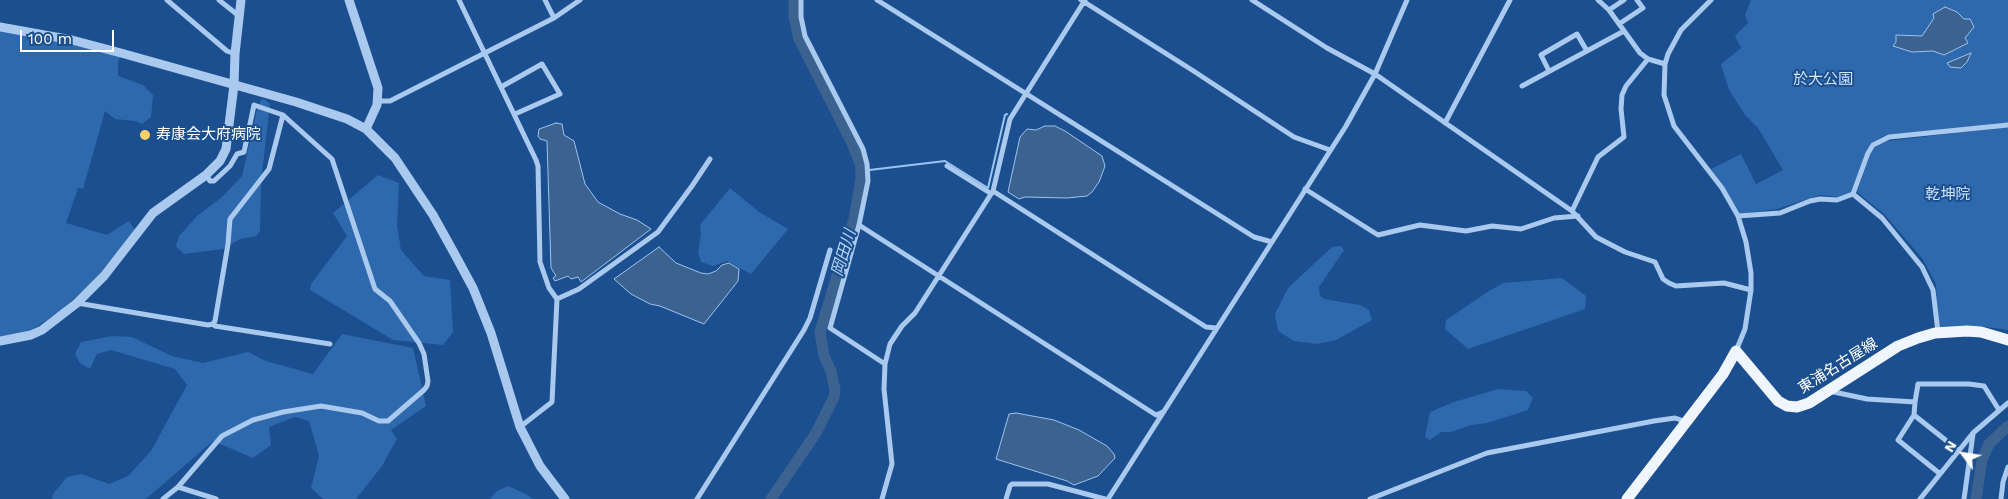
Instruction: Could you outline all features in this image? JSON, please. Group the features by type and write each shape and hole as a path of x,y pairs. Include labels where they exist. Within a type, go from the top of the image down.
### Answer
{"main road":[{"name":"東浦名古屋線","path":"1736,351 1774,396 1787,406 1803,406 1898,346 1918,338 1938,332 1951,331 1981,332 2008,340"},
{"path":"1627,499 1688,422 1723,374 1736,351"}],"street":[{"path":"166,0 227,51 235,54"},
{"path":"219,0 239,16"},
{"path":"0,341 32,335 42,330 78,303 104,276 153,213 206,175 220,161 226,149 234,85 235,54 241,0"},
{"path":"349,0 376,79 378,100 366,129"},
{"path":"460,0 538,166 540,262 549,288 557,299 552,402 520,427"},
{"path":"545,0 554,18"},
{"path":"378,100 390,101 554,18 580,0"},
{"path":"801,0 801,17 805,36 863,149 867,164 868,181 860,224 830,328 885,364"},
{"path":"877,0 1254,237 1272,242"},
{"path":"1252,0 1327,48 1375,74 1572,211 1596,237 1655,262 1663,279 1669,283 1676,286 1724,283 1751,290"},
{"path":"1006,499 1012,484 1048,484 1106,499 1346,126 1375,74 1407,0"},
{"path":"1445,123 1510,0"},
{"path":"1598,0 1609,10 1640,53 1648,59 1665,64"},
{"path":"1609,10 1624,0"},
{"path":"1619,24 1643,8 1637,0"},
{"path":"1711,0 1681,30 1668,54 1665,64 1664,95 1674,126 1722,188 1738,216 1749,257 1751,290 1745,329 1736,351"},
{"path":"882,499 892,464 884,389 885,364 890,344 896,334 915,313 991,192 1010,119 1083,1 1294,137 1330,150"},
{"path":"0,27 72,40 296,102 347,119 366,129 393,156 433,214 473,288 491,333 520,427 540,466 565,499"},
{"path":"1522,86 1624,31"},
{"path":"1549,71 1541,55 1577,34 1587,51"},
{"path":"1572,211 1598,157 1624,137 1621,109 1622,95 1626,86 1648,59"},
{"path":"502,87 542,64 560,94 515,114"},
{"path":"163,499 178,487 222,436 253,420 282,412 321,406 362,413 384,422 392,419 427,386 424,354 419,343 390,301 375,289 332,159 283,115 254,105 244,152 237,154 230,166 214,181 210,181 206,175"},
{"path":"213,324 228,244 230,219 269,169 283,115"},
{"path":"1738,216 1780,213 1810,201 1820,199 1837,200 1853,194 1872,145 1888,137 2008,125"},
{"path":"557,299 579,289 658,232 710,159"},
{"path":"947,166 1206,327 1216,328"},
{"path":"1305,189 1378,235 1420,226 1466,231 1492,226 1521,229 1554,218 1578,216"},
{"path":"1853,194 1882,218 1922,267 1933,290 1938,332"},
{"path":"860,224 1156,415 1163,412"},
{"path":"697,499 804,330 810,318 830,250"},
{"path":"78,303 330,344"},
{"path":"1840,382 1838,389 1845,395"},
{"path":"1939,473 1898,440 1914,416 1918,384 1969,384 1984,386 1999,410"},
{"path":"1827,391 1845,395 1915,402"},
{"path":"1920,499 1973,433 2008,403"},
{"path":"1914,416 1958,450"},
{"path":"1370,499 1487,453 1654,421 1675,418 1688,422"},
{"path":"1964,499 1973,433"},
{"path":"2001,499 2003,482 2008,468"},
{"path":"178,487 216,499"}],"green space":[{"name":"於大公園","path":"1751,0 2008,0 2008,126 2000,124 1886,135 1873,142 1867,149 1852,192 1838,197 1820,195 1777,209 1739,214 1711,169 1741,154 1756,184 1783,170 1758,128 1745,115 1729,90 1721,64 1741,48 1735,36 1748,23 1745,15"},
{"path":"0,28 121,53 118,63 118,76 143,85 153,95 151,117 142,124 135,121 115,119 105,111 83,189 78,188 66,223 107,235 129,221 135,230 93,282 61,310 29,332 0,338"},
{"path":"264,99 270,104 261,182 260,231 256,236 240,239 223,249 184,254 176,246 179,236 197,216 222,197 242,176 257,110 261,100"},
{"name":"乾坤院","path":"2008,127 2008,330 1980,326 1938,332 1936,284 1922,258 1884,214 1857,192 1871,152 1878,145 1887,141"},
{"path":"378,175 399,183 397,225 401,250 424,276 450,280 453,332 443,345 393,340 310,290 311,284 347,236 333,213"},
{"path":"730,188 759,212 788,229 751,274 727,261 713,266 701,262 698,252 701,234 700,225"},
{"path":"1341,246 1344,250 1319,287 1320,296 1324,299 1360,305 1369,310 1372,320 1336,340 1317,344 1294,341 1278,331 1275,314 1288,288 1332,247"},
{"path":"1562,278 1586,296 1585,309 1468,349 1445,329 1446,320 1503,283"},
{"path":"342,334 413,348 426,406 391,430 397,439 382,466 356,499 323,499 311,488 319,456 309,421 295,417 269,427 271,445 253,458 213,441 146,499 52,499 53,494 67,477 82,474 109,484 128,476 151,451 187,385 175,369 111,350 97,354 90,369 80,363 75,354 81,342 112,336 132,337 172,356 203,363 248,352 266,361 313,374"},
{"path":"1498,389 1526,391 1533,398 1528,410 1487,423 1472,425 1451,432 1441,432 1430,440 1425,437 1430,412 1454,402"},
{"path":"508,486 533,499 490,499 497,491"}],"shaded area":[{"path":"1945,7 1957,12 1964,19 1970,19 1974,27 1965,38 1968,43 1944,55 1933,51 1912,52 1893,46 1896,42 1896,35 1922,36 1934,18 1933,14"},
{"path":"1971,53 1967,62 1961,68 1950,67 1947,63"},
{"path":"556,123 562,124 564,135 574,141 585,184 598,202 620,214 637,220 651,229 581,282 578,277 571,279 568,276 555,281 553,278 556,276 551,268 547,141 540,139 538,136 539,129"},
{"path":"1045,126 1055,126 1065,131 1102,156 1105,166 1099,182 1087,196 1067,198 1025,197 1019,199 1008,192 1020,137 1027,129 1036,130"},
{"path":"659,247 676,263 701,273 708,274 729,263 739,269 738,281 704,324 660,306 650,304 631,294 614,279"},
{"path":"1016,413 1054,420 1079,430 1107,446 1115,458 1098,476 1074,485 1067,481 996,459 1009,414"}],"waterway":[{"name":"岡田川","path":"771,499 816,433 834,397 835,390 831,371 824,356 820,332 854,219 861,179 861,166 852,143 799,39 794,17 794,0"},
{"path":"861,171 945,161 988,188 1005,115 1007,114"},
{"path":"1976,499 1982,460 1989,444 2008,426"}],"place":[{"name":"寿康会大府病院","path":"145,135"}]}
